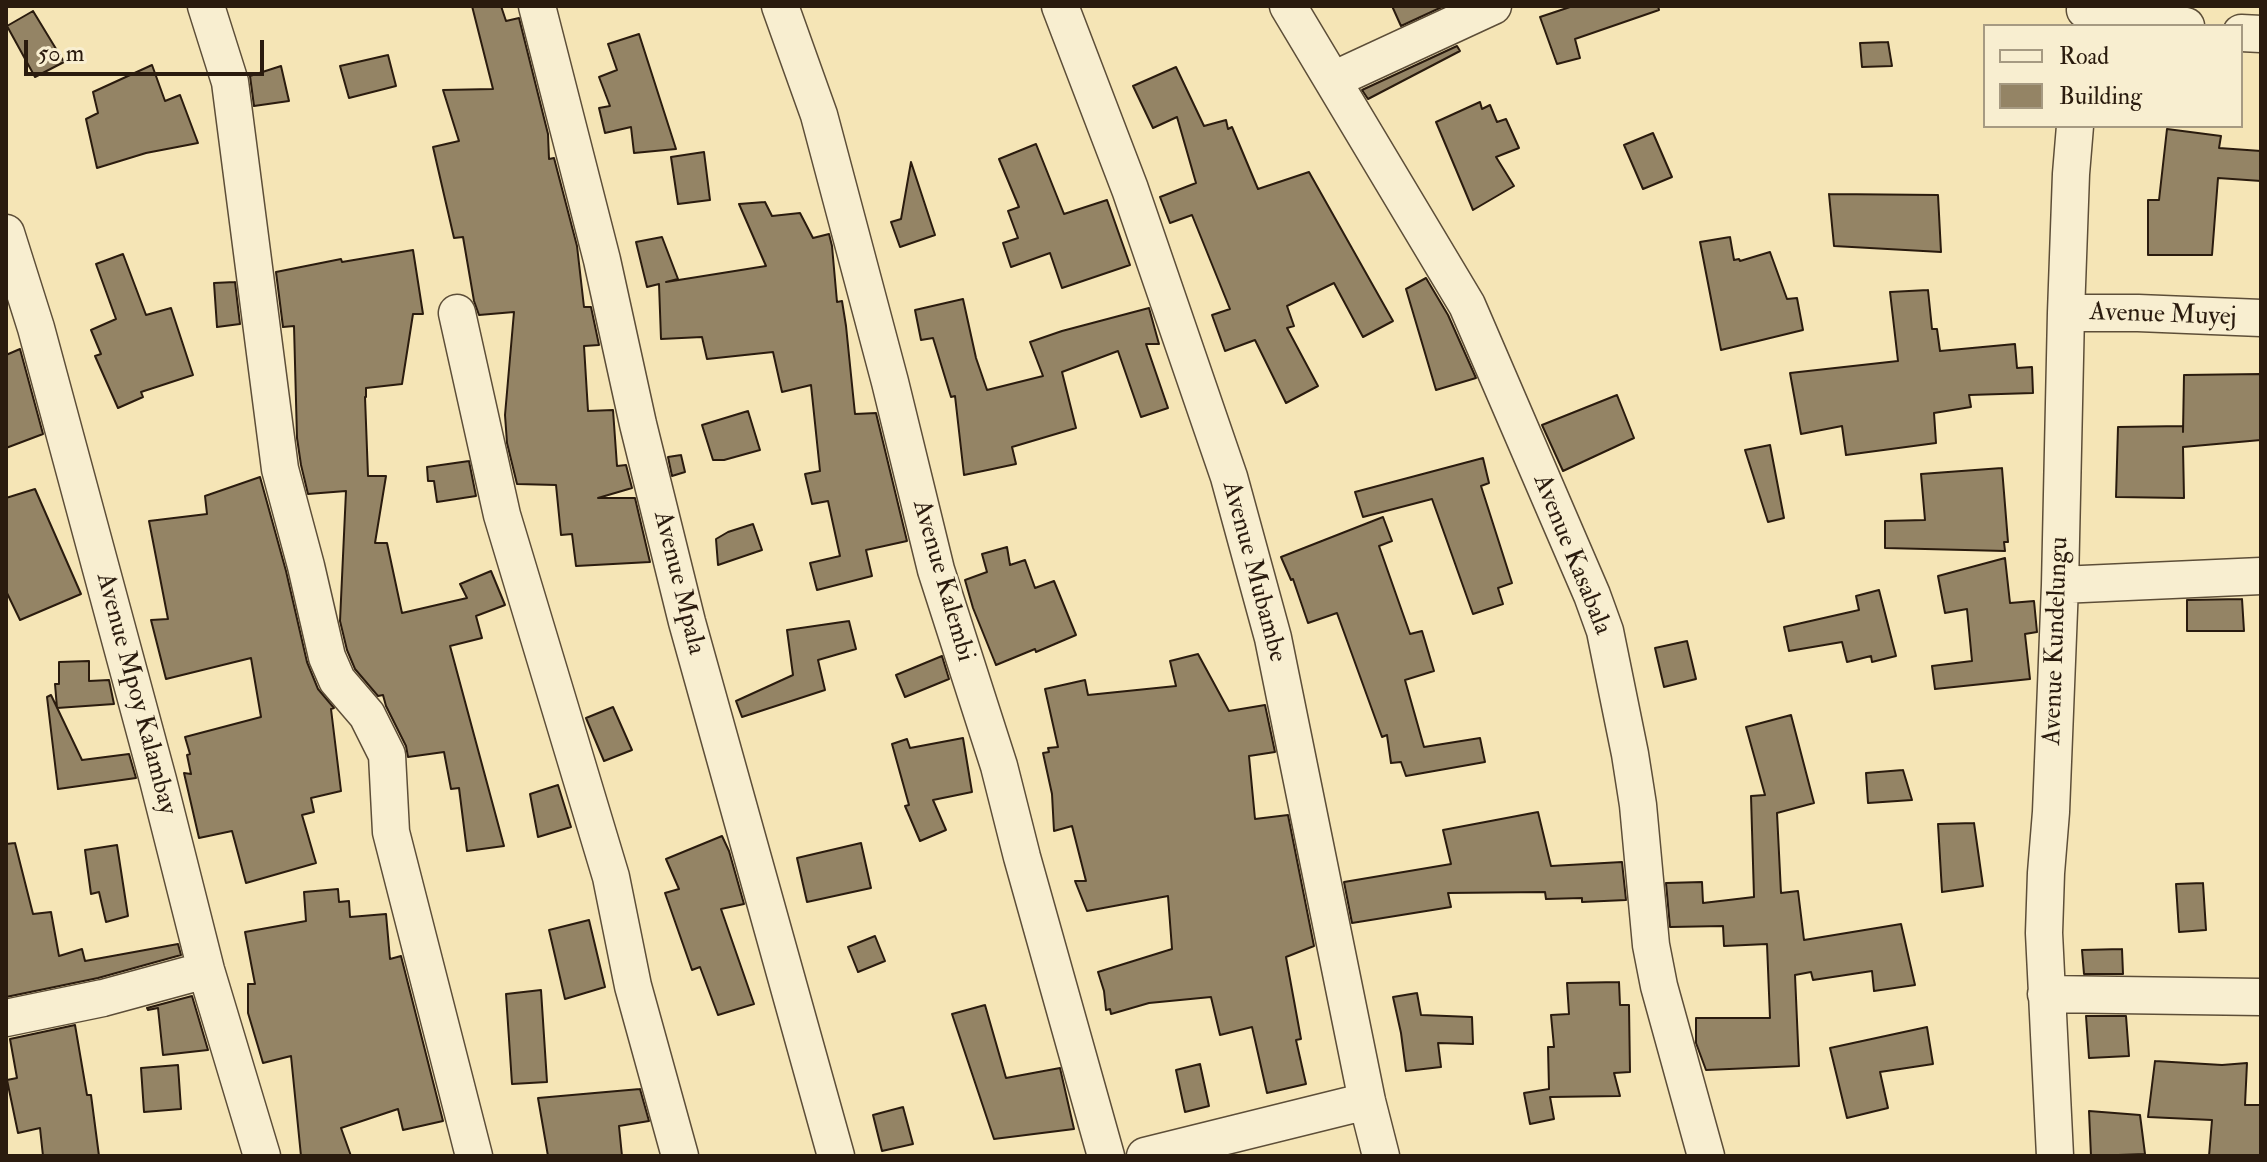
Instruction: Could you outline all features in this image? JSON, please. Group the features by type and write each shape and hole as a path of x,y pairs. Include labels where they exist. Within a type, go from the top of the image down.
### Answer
{"street":[{"path":"206,6 230,82 280,469 327,657 337,680 367,715 387,755 391,832 474,1156"},
{"name":"Avenue Mpala","path":"537,6 602,260 638,424 687,622 836,1156"},
{"name":"Avenue Kalembi","path":"780,6 819,115 894,396 936,570 999,766 1106,1156"},
{"name":"Avenue Mubambe","path":"1060,6 1130,189 1229,477 1273,638 1367,1101 1381,1156"},
{"name":"Avenue Kasabala","path":"1288,6 1467,305 1605,631 1638,805 1645,897 1659,986 1706,1156"},
{"path":"1333,80 1493,6"},
{"path":"2085,14 2169,24"},
{"name":"Avenue Kundelungu","path":"2055,1156 2044,933 2060,585 2066,313 2075,128"},
{"name":"Avenue Mpoy Kalambay","path":"6,233 36,328 206,970 262,1156"},
{"path":"457,313 502,515 611,877 633,986 680,1156"},
{"name":"Avenue Muyej","path":"2066,313 2261,318"},
{"path":"2060,585 2261,576"},
{"path":"6,1018 103,998 206,970"},
{"path":"2046,994 2261,997"},
{"path":"1145,1156 1367,1101"}],"building":[{"path":"472,6 501,6 506,21 519,18 548,134 549,159 554,158 577,246 584,307 591,307 599,345 584,346 588,411 613,410 617,466 626,465 632,488 598,498 635,498 650,562 576,566 572,534 561,535 556,485 517,484 507,443 505,415 514,312 479,315 463,237 454,238 433,147 459,141 443,90 493,89"},
{"path":"1392,6 1441,6 1442,7 1401,26"},
{"path":"1573,6 1658,6 1659,10 1575,39 1580,58 1557,64 1540,17"},
{"path":"33,11 64,62 35,77 7,26"},
{"path":"639,34 676,149 634,153 631,127 605,133 599,108 610,106 599,77 617,70 608,44"},
{"path":"1888,42 1892,66 1862,67 1860,43"},
{"path":"1457,46 1460,51 1368,99 1362,90"},
{"path":"388,55 396,86 349,98 340,66"},
{"path":"152,65 165,101 180,95 198,143 146,153 97,168 86,119 98,113 93,92"},
{"path":"281,66 289,101 254,106 250,76"},
{"path":"1176,67 1204,126 1226,120 1228,129 1232,127 1258,189 1309,172 1393,321 1363,337 1334,283 1287,306 1294,326 1287,328 1318,386 1286,403 1255,340 1225,351 1212,315 1230,309 1192,215 1170,223 1160,197 1196,183 1177,117 1153,128 1133,86"},
{"path":"1480,102 1482,109 1490,105 1497,122 1506,119 1519,148 1496,157 1514,186 1473,210 1436,122"},
{"path":"2167,129 2221,136 2219,148 2261,151 2261,181 2218,178 2212,255 2148,255 2148,200 2159,200"},
{"path":"1653,133 1672,177 1643,189 1624,145"},
{"path":"1036,144 1064,214 1107,200 1130,265 1062,288 1050,253 1011,267 1003,243 1018,238 1008,211 1019,207 999,159"},
{"path":"704,152 710,200 678,204 671,157"},
{"path":"911,162 935,235 900,247 891,222 901,219"},
{"path":"1829,194 1938,195 1941,252 1834,246"},
{"path":"765,202 772,216 800,213 813,238 829,234 837,302 842,301 846,326 855,414 876,413 907,541 866,550 872,576 817,590 810,563 840,556 828,501 812,504 805,474 820,471 811,385 782,392 773,352 707,359 702,337 661,339 659,284 647,287 636,242 662,237 678,279 666,282 766,266 739,204"},
{"path":"1730,237 1734,260 1770,252 1787,299 1797,298 1803,330 1721,350 1700,242"},
{"path":"413,250 423,314 413,314 402,384 366,388 368,476 386,476 375,543 387,543 402,613 467,598 460,584 491,571 505,605 476,616 482,638 450,646 504,846 467,851 459,788 451,789 444,752 408,757 383,695 378,696 355,669 347,650 340,621 346,491 308,494 297,438 294,326 283,327 276,272 341,259 342,262"},
{"path":"123,254 146,315 171,308 193,375 141,392 143,397 118,408 95,356 101,354 91,330 116,319 96,264"},
{"path":"1426,278 1448,315 1476,378 1436,390 1406,289"},
{"path":"235,282 240,324 217,327 214,283"},
{"path":"1928,290 1932,329 1937,329 1940,351 2015,344 2017,368 2032,367 2033,393 1969,395 1971,407 1934,413 1936,443 1846,455 1842,426 1801,434 1790,373 1898,361 1890,292"},
{"path":"963,299 976,358 987,390 1043,376 1030,342 1149,308 1159,344 1146,344 1168,408 1141,417 1118,351 1062,372 1076,428 1012,447 1016,464 964,475 955,396 951,397 933,338 921,340 915,310"},
{"path":"20,349 43,434 6,448 6,355"},
{"path":"2261,374 2261,440 2183,447 2184,498 2116,497 2118,427 2183,426 2183,432 2184,375"},
{"path":"1617,395 1634,438 1563,471 1542,425"},
{"path":"748,411 760,450 713,460 702,425"},
{"path":"1770,445 1784,518 1768,522 1745,450"},
{"path":"681,455 685,472 672,476 668,457"},
{"path":"1483,458 1489,483 1481,486 1512,583 1498,588 1503,604 1473,614 1432,499 1363,517 1355,492"},
{"path":"469,461 476,496 437,502 434,481 428,481 427,467"},
{"path":"2002,468 2008,542 2004,542 2005,551 1885,548 1885,521 1925,520 1921,474"},
{"path":"260,477 307,662 318,689 334,708 331,709 341,791 311,798 314,812 302,815 316,863 246,883 232,831 199,838 184,773 191,774 185,737 261,717 251,658 166,679 151,620 168,619 149,521 207,514 205,496"},
{"path":"35,489 81,594 20,620 6,591 6,498"},
{"path":"1383,517 1392,541 1379,546 1410,634 1422,631 1434,671 1405,680 1424,747 1480,738 1485,762 1406,776 1401,762 1391,763 1387,735 1382,737 1337,613 1308,623 1293,579 1281,557"},
{"path":"753,524 762,550 718,565 716,539"},
{"path":"1007,547 1010,565 1025,560 1035,588 1054,581 1076,635 996,665 965,580 987,572 982,554"},
{"path":"2005,558 2010,603 2034,601 2037,632 2025,634 2030,679 1935,689 1932,666 1972,661 1967,609 1945,613 1938,576"},
{"path":"1879,590 1896,656 1872,662 1871,656 1847,662 1842,642 1789,651 1784,627 1859,610 1856,596"},
{"path":"2242,599 2244,631 2187,631 2187,600"},
{"path":"849,621 856,649 818,660 825,690 742,717 736,701 793,675 787,630"},
{"path":"1687,641 1696,679 1664,687 1655,648"},
{"path":"1198,654 1229,711 1265,705 1275,752 1249,756 1255,819 1288,815 1314,946 1286,957 1301,1039 1296,1040 1306,1084 1267,1093 1252,1027 1220,1035 1211,997 1149,1003 1111,1014 1110,1009 1106,1010 1098,972 1172,949 1168,896 1087,911 1075,881 1086,881 1072,826 1054,831 1052,794 1043,753 1049,752 1048,748 1058,747 1045,689 1085,680 1088,695 1176,686 1170,661"},
{"path":"942,656 949,679 905,697 896,675"},
{"path":"89,661 89,681 109,680 114,704 57,708 55,684 59,684 59,662"},
{"path":"51,695 82,760 129,754 136,778 58,789 47,697"},
{"path":"613,707 632,750 604,761 586,718"},
{"path":"1791,715 1814,803 1777,813 1781,893 1798,891 1804,940 1901,924 1915,985 1874,991 1872,971 1813,980 1811,972 1795,975 1799,1066 1706,1070 1696,1043 1696,1018 1770,1018 1767,944 1724,946 1723,926 1670,927 1666,883 1702,882 1703,903 1754,897 1751,796 1765,795 1746,727"},
{"path":"963,738 972,792 933,800 946,830 920,841 905,806 909,805 892,744 907,739 910,748"},
{"path":"1903,770 1912,800 1868,803 1866,773"},
{"path":"558,785 571,827 538,837 530,794"},
{"path":"1538,812 1551,866 1622,862 1626,900 1582,902 1582,898 1546,899 1545,892 1448,893 1451,907 1352,923 1344,882 1451,864 1443,830"},
{"path":"1974,823 1983,886 1942,892 1938,824"},
{"path":"722,836 744,904 721,909 754,1004 718,1015 700,967 692,970 665,893 679,889 666,859"},
{"path":"15,843 33,914 51,912 59,956 82,949 85,961 178,944 181,955 98,978 6,997 6,844"},
{"path":"861,843 871,888 807,902 797,858"},
{"path":"117,845 128,916 106,922 99,892 91,894 85,850"},
{"path":"2203,883 2206,930 2179,932 2176,884"},
{"path":"338,889 339,902 349,901 350,917 386,914 390,959 401,956 443,1121 403,1130 398,1109 341,1128 351,1156 301,1156 291,1056 263,1063 248,1013 248,984 255,984 245,932 306,921 304,892"},
{"path":"589,920 605,987 565,999 549,930"},
{"path":"875,936 885,961 858,972 848,947"},
{"path":"2122,949 2123,974 2084,974 2082,950"},
{"path":"1619,982 1620,1005 1629,1005 1630,1072 1614,1073 1620,1096 1550,1097 1554,1119 1530,1124 1524,1093 1549,1089 1548,1047 1554,1047 1551,1015 1569,1014 1567,983"},
{"path":"541,990 547,1082 512,1084 506,994"},
{"path":"1417,993 1421,1015 1472,1017 1473,1044 1438,1043 1441,1067 1406,1071 1393,997"},
{"path":"192,996 208,1050 163,1055 158,1008 147,1008"},
{"path":"985,1005 1006,1078 1060,1068 1074,1129 994,1139 952,1014"},
{"path":"2086,1016 2126,1016 2129,1056 2089,1058"},
{"path":"75,1025 87,1095 91,1095 99,1156 43,1156 40,1128 18,1133 7,1080 17,1078 10,1039"},
{"path":"1927,1027 1933,1064 1880,1072 1888,1108 1847,1118 1830,1048"},
{"path":"2155,1061 2222,1065 2247,1063 2245,1105 2261,1105 2261,1156 2209,1156 2212,1120 2148,1117"},
{"path":"1200,1064 1209,1106 1185,1112 1176,1070"},
{"path":"178,1065 181,1109 144,1112 141,1068"},
{"path":"640,1089 649,1121 619,1126 622,1156 548,1156 538,1098"},
{"path":"903,1107 913,1144 882,1151 873,1115"},
{"path":"2089,1111 2140,1115 2145,1154 2091,1156"}]}
